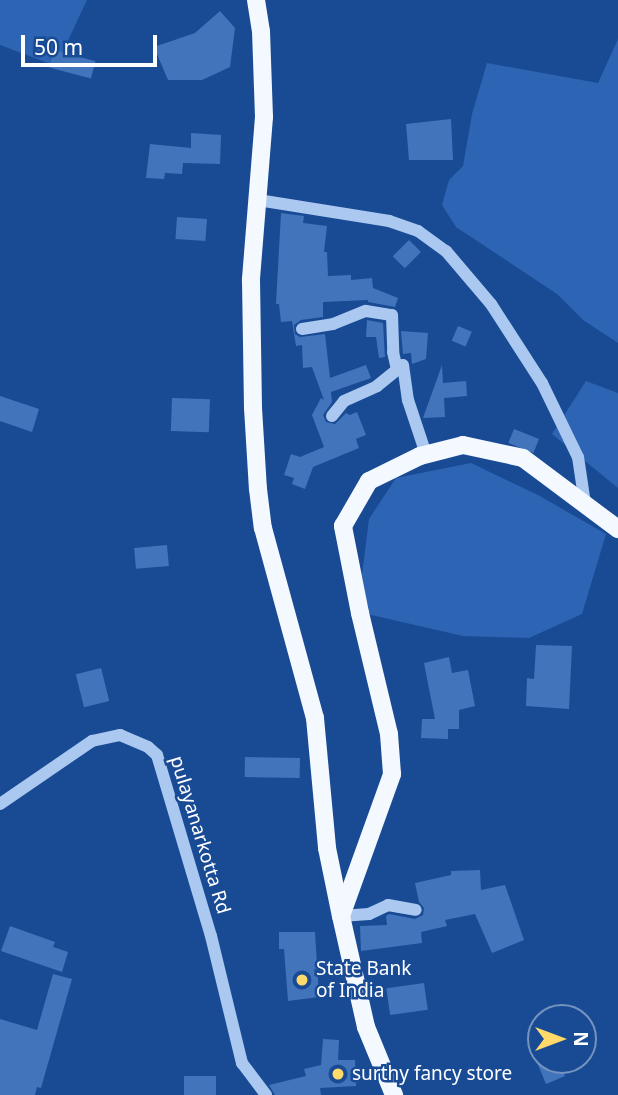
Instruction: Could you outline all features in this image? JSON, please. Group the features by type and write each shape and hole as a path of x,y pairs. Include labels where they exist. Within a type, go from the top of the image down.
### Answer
{"main road":[{"path":"256,0 261,31 264,117 251,280 258,489 264,528 314,718 327,848 341,916 366,1027 394,1095"},
{"path":"341,916 392,774 387,722 360,612 343,526 369,481 426,454 464,446 523,458 618,529"}],"street":[{"path":"258,200 389,221 418,231 446,251 491,304 542,383 578,457 585,504"},
{"path":"302,329 332,324 366,311 392,315 393,352 397,369"},
{"path":"332,416 344,401 377,386 403,365 408,400 426,454"},
{"name":"pulayanarkotta Rd","path":"0,804 92,741 120,736 148,747 158,755 211,936 242,1063 266,1095"},
{"path":"341,916 369,914 388,905 416,910"}],"shaded area":[{"path":"0,0 87,0 56,66 0,45"},
{"path":"618,39 618,343 583,320 557,294 456,227 442,205 449,180 463,166 472,114 487,63 598,83"},
{"path":"586,381 618,393 618,488 552,434"},
{"path":"471,463 538,495 606,534 582,614 529,638 463,636 367,614 362,575 369,519 396,478"}],"building":[{"path":"220,11 235,28 230,67 202,80 168,80 154,47 195,33"},
{"path":"54,50 96,61 91,79 49,67"},
{"path":"451,119 453,160 409,160 406,124"},
{"path":"191,133 221,135 220,164 183,163 182,174 165,173 164,179 146,178 150,144 191,148"},
{"path":"281,213 304,216 303,223 327,226 324,252 327,252 328,276 351,275 351,280 372,278 373,288 398,298 395,307 368,300 323,302 323,317 301,320 294,325 295,334 300,337 325,334 330,378 366,365 371,378 331,392 332,402 323,415 326,422 335,424 346,413 350,415 357,412 366,435 356,439 359,448 313,467 305,489 292,484 294,478 284,475 291,454 300,457 324,447 312,415 321,398 324,400 312,367 303,368 302,345 296,346 292,321 281,322 279,304 276,304"},
{"path":"177,217 207,219 205,241 175,239"},
{"path":"409,240 421,252 405,268 393,256"},
{"path":"367,320 383,323 385,357 379,358 376,337 366,337"},
{"path":"458,326 472,332 466,347 452,341"},
{"path":"401,331 428,333 426,359 412,364 411,353 403,354"},
{"path":"442,365 443,383 466,381 467,396 444,398 445,417 423,418"},
{"path":"0,396 39,409 32,432 0,421"},
{"path":"172,398 210,399 209,432 171,431"},
{"path":"514,429 539,439 533,453 508,443"},
{"path":"167,545 169,566 136,569 134,548"},
{"path":"536,645 572,646 569,709 526,706 527,678 534,679"},
{"path":"449,657 452,673 468,670 475,706 459,710 459,729 448,729 448,739 421,738 422,719 435,719 424,663"},
{"path":"101,668 109,701 84,707 76,674"},
{"path":"245,757 300,758 300,778 245,777"},
{"path":"480,870 481,890 505,885 524,940 492,953 475,914 445,920 447,926 421,932 422,943 361,951 360,926 387,925 386,916 389,914 415,919 423,915 424,908 419,902 415,883 451,875 451,871"},
{"path":"10,926 55,942 53,947 68,952 62,972 1,951"},
{"path":"279,932 315,932 319,997 288,1001 284,949 279,949"},
{"path":"53,974 72,979 41,1088 37,1087 35,1095 0,1095 0,1019 37,1030"},
{"path":"424,983 428,1010 390,1015 386,988"},
{"path":"323,1039 339,1040 338,1060 355,1060 356,1086 320,1088 321,1095 275,1095 269,1085 306,1076 304,1069 321,1065"},
{"path":"542,1074 564,1074 565,1076 546,1084"},
{"path":"184,1076 216,1076 216,1095 184,1095"}],"place":[{"name":"State Bank of India","path":"302,980"},
{"name":"surthy fancy store","path":"338,1074"}]}
